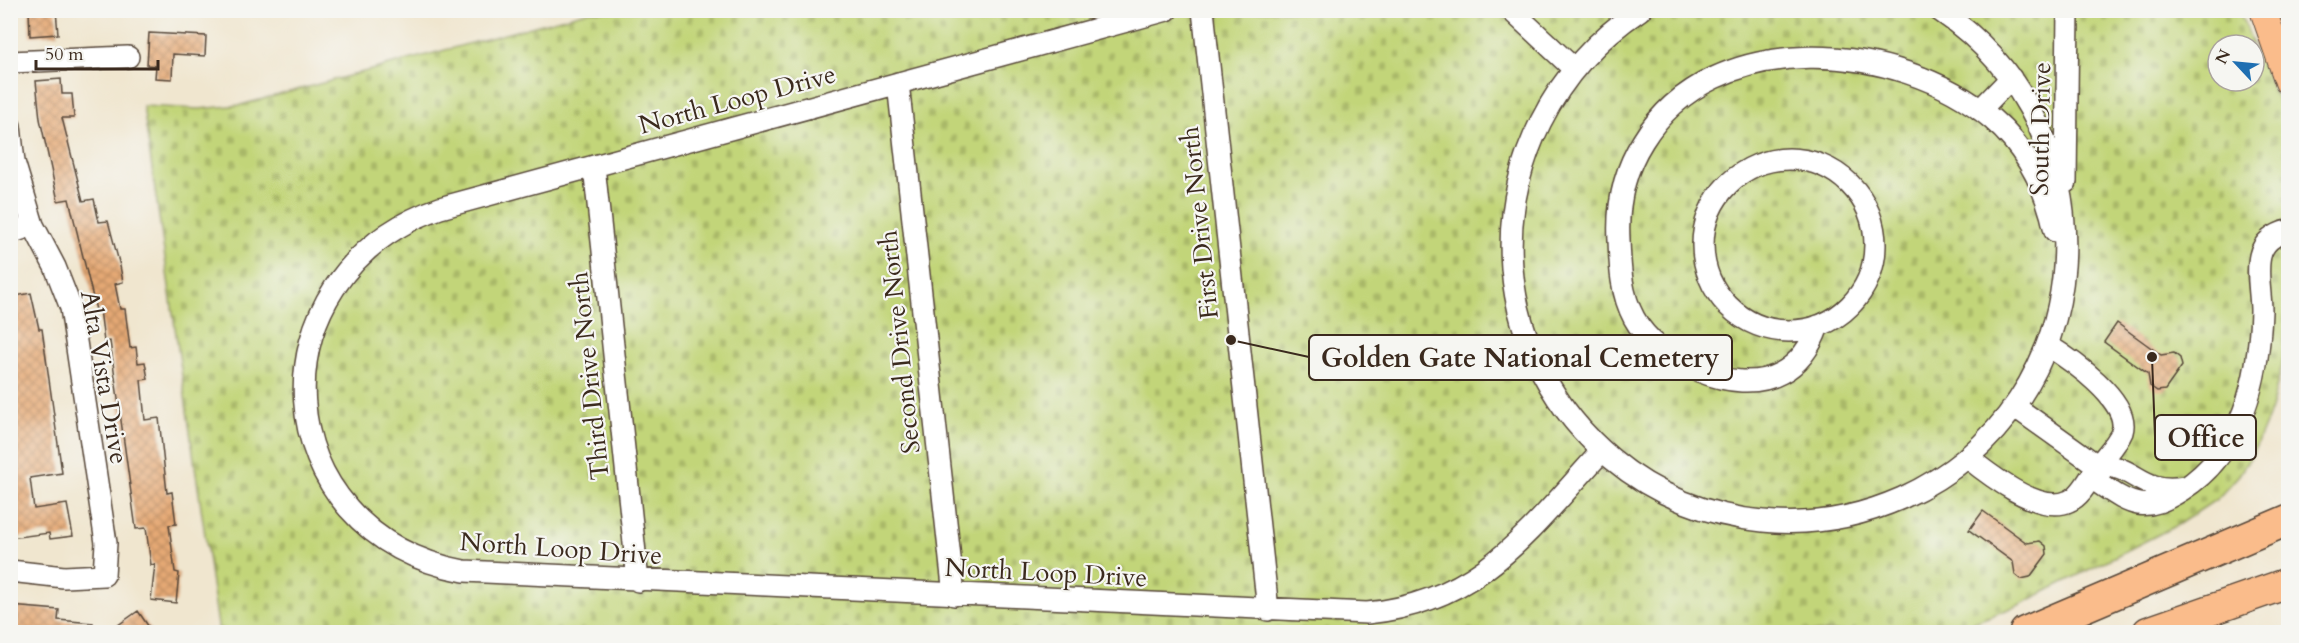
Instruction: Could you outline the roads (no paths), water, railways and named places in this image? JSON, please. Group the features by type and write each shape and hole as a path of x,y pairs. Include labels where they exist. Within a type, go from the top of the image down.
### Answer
{"highway":[{"path":"2025,633 2289,520"},
{"path":"2215,608 2289,572"},
{"path":"2148,633 2289,583"}],"main road":[{"path":"2263,10 2289,81"}],"street":[{"name":"North Loop Drive","path":"1167,10 433,210 398,226 370,245 339,279 318,317 306,360 306,410 319,460 336,491 370,529 412,556 446,568 472,572 1374,613 1410,606 1453,590 1506,555 1602,451"},
{"name":"First Drive North","path":"1203,10 1268,609"},
{"path":"1511,10 1574,69"},
{"path":"1640,10 1605,36 1574,69 1538,127 1520,174 1512,212 1512,266 1520,318 1544,376 1570,416 1602,451 1643,482 1684,502 1727,516 1792,523 1850,516 1891,503 1933,481 1967,457 1992,433 2014,406 2033,376 2047,345 2062,291 2066,248 2063,204 2051,152 2034,114 2011,78 1983,46 1939,10"},
{"name":"South Drive","path":"2066,248 2068,10"},
{"path":"10,63 128,57"},
{"path":"1818,326 1784,331 1752,322 1726,303 1708,274 1703,242 1711,209 1731,182 1759,164 1794,159 1826,166 1853,186 1870,215 1875,248 1867,281 1846,309 1818,326 1810,345 1798,361 1780,374 1759,380 1704,373 1669,357 1651,340 1635,319 1625,296 1619,231 1625,180 1635,155 1650,129 1679,98 1704,81 1731,69 1778,59 1834,60 1895,70 1944,88 1980,110 2013,140 2042,186 2055,229 2062,291"},
{"path":"1980,110 2011,78"},
{"name":"Second Drive North","path":"898,83 954,595"},
{"name":"Alta Vista Drive","path":"10,126 14,162 33,225 55,267 71,308 106,543 104,574 64,577 10,571"},
{"name":"Third Drive North","path":"594,166 638,580"},
{"path":"10,233 33,225"},
{"path":"2014,406 2098,466 2100,484 2123,500 2137,505 2163,501 2188,486 2222,454 2241,420 2251,391 2259,340 2260,255 2274,235 2289,231"},
{"path":"1967,457 2007,486 2037,499 2058,503 2074,498 2098,466 2121,432 2120,414 2091,376 2047,345"}],"place":[{"name":"Golden Gate National Cemetery","path":"1231,340"},
{"name":"Office","path":"2152,357"}]}
